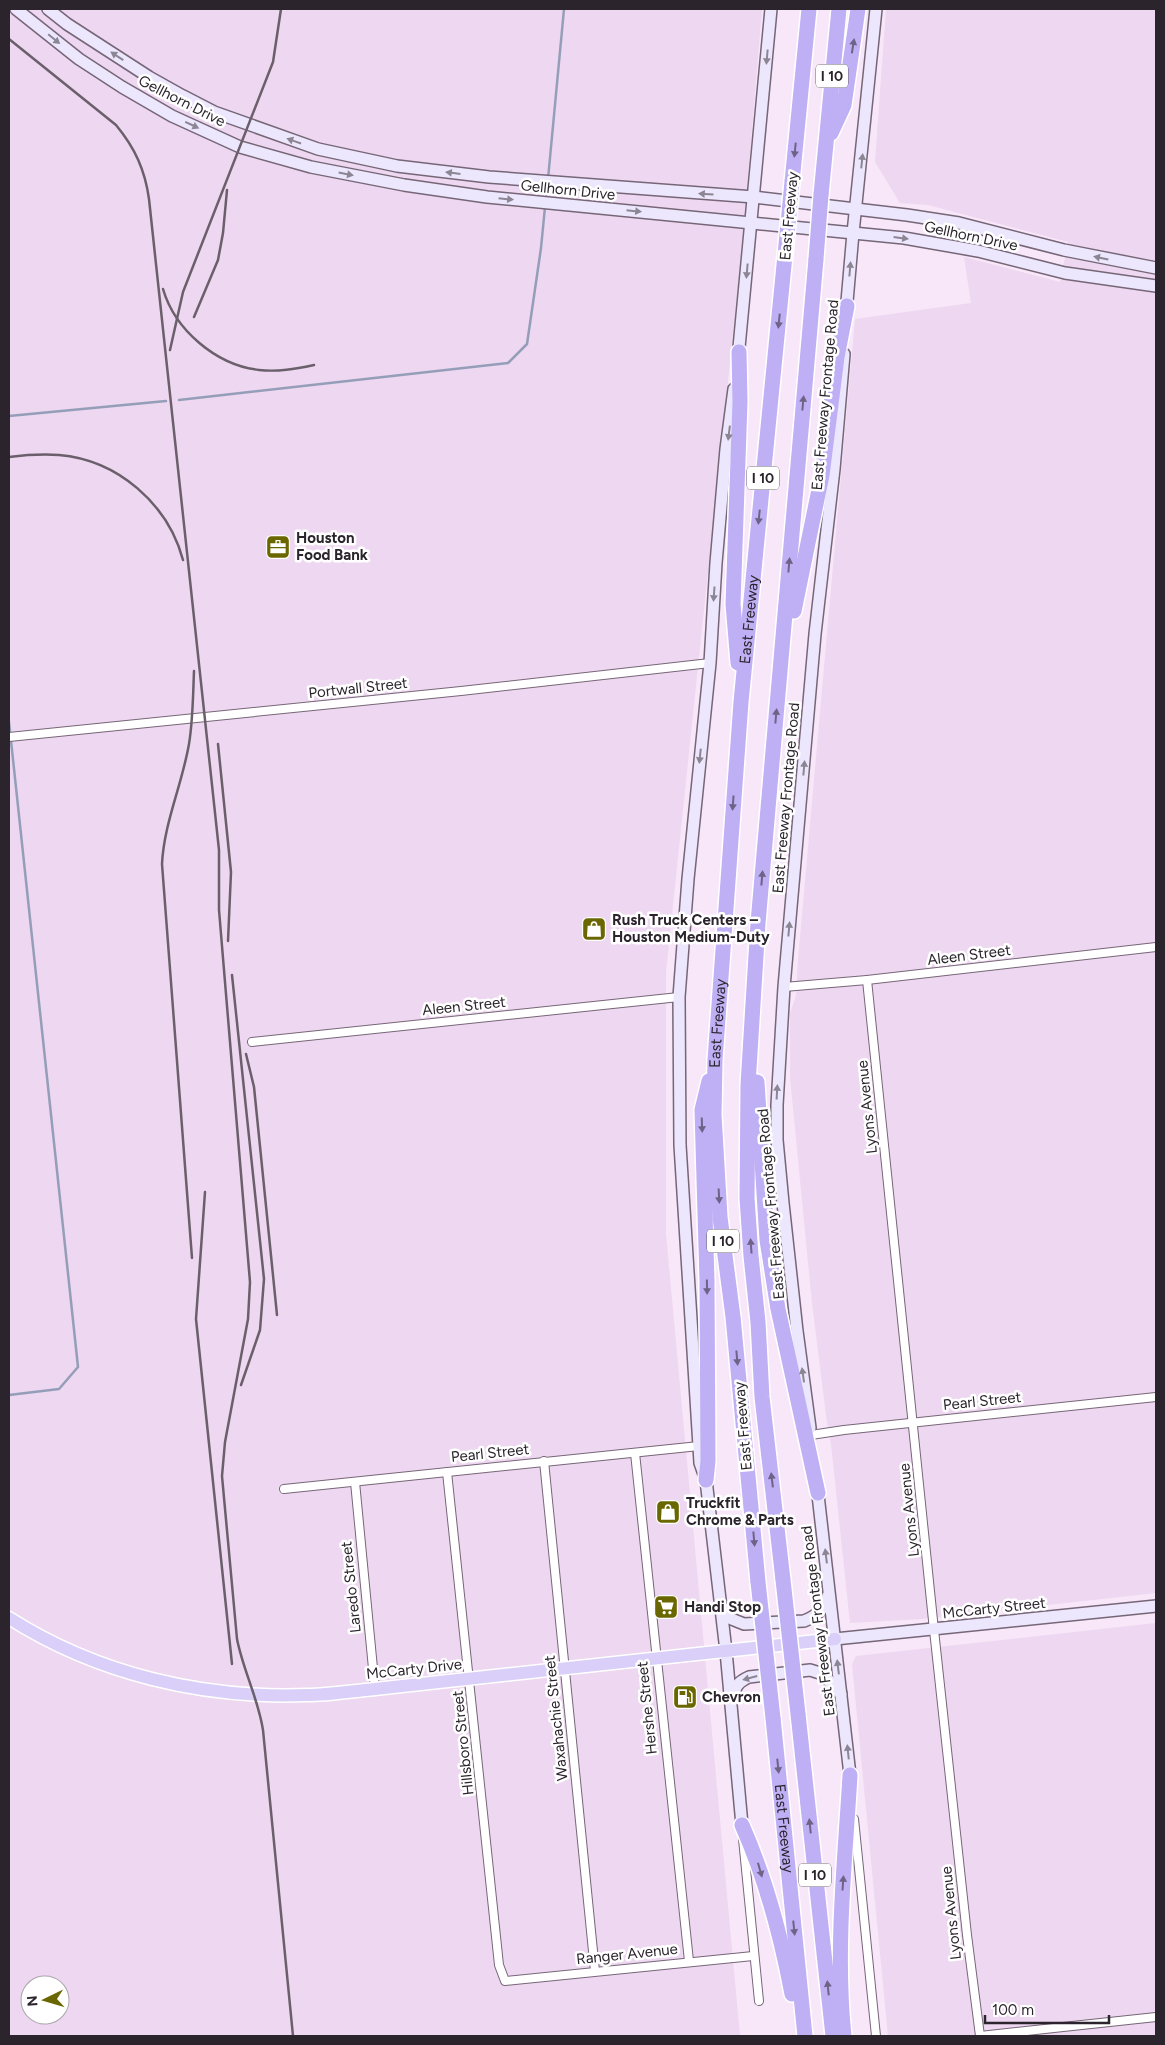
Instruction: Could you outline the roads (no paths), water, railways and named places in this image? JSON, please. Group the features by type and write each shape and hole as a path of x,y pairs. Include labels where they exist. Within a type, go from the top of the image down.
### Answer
{"highway":[{"name":"East Freeway","path":"805,2036 758,1582 733,1317 720,1217 714,1115 715,1060 741,702 803,72 807,9"},
{"name":"East Freeway","path":"833,2036 762,1397 758,1322 747,1198 748,1085 752,996 839,9"},
{"path":"826,143 844,105 858,9"},
{"path":"779,684 822,475 837,357 847,306"},
{"path":"739,352 740,402 733,604 741,702"},
{"path":"752,996 767,1240 778,1309 818,1493"},
{"path":"706,1480 708,1460 707,1290 702,1110 715,1060"},
{"path":"844,2036 839,1979 850,1775"},
{"path":"742,1825 758,1862 768,1896 787,1968 800,2036"}],"main road":[{"name":"Gellhorn Drive","path":"16,9 81,60 122,87 172,116 240,147 311,167 413,186 487,197 904,238 988,253 1065,272 1156,286"},
{"name":"Gellhorn Drive","path":"48,9 149,77 214,112 318,149 417,168 490,177 754,197 959,223 1064,250 1156,268"},
{"path":"742,1825 721,1606 706,1480 700,1462 680,1145 679,997 688,870 710,664 716,563 726,449 739,352 771,9"},
{"name":"East Freeway Frontage Road","path":"850,1775 830,1588 797,1330 777,1140 777,1106 784,987 815,634 835,460 853,233 876,9"},
{"path":"81,60 95,42"},
{"path":"208,133 214,112"},
{"path":"311,167 318,149"},
{"path":"413,186 417,168"},
{"path":"487,197 490,177"},
{"path":"612,209 616,187"},
{"path":"988,253 995,232"},
{"path":"721,1606 729,1618 744,1624 804,1621 814,1618 824,1609 830,1588"},
{"name":"McCarty Street","path":"834,1639 1156,1606"},
{"name":"McCarty Drive","path":"9,1618 34,1634 86,1658 126,1671 198,1690 255,1695 307,1695 375,1689 834,1639"},
{"path":"731,1708 734,1687 740,1681 749,1677 810,1670 823,1674 841,1694"}],"street":[{"name":"Portwall Street","path":"9,737 461,692 710,664"},
{"name":"Aleen Street","path":"784,987 868,980 1156,947"},
{"name":"Lyons Avenue","path":"868,980 934,1630 967,1935 980,2036"},
{"name":"Aleen Street","path":"252,1042 679,997"},
{"name":"Pearl Street","path":"811,1435 841,1430 1156,1397"},
{"name":"Pearl Street","path":"284,1489 699,1446"},
{"name":"Hershe Street","path":"635,1452 689,1961"},
{"name":"Waxahachie Street","path":"544,1462 595,1971"},
{"name":"Hillsboro Street","path":"447,1472 499,1965 505,1981"},
{"name":"Laredo Street","path":"355,1482 375,1689"},
{"name":"East Freeway Frontage Road","path":"850,1775 876,2036"},
{"path":"742,1825 753,1956 759,2002"},
{"name":"Ranger Avenue","path":"505,1981 753,1956"},
{"path":"980,2036 1156,2017"}],"waterway":[{"path":"548,179 564,9"},
{"path":"546,199 547,185"},
{"path":"179,400 508,363 527,344 545,207"},
{"path":"9,416 166,401"},
{"path":"9,722 78,1367 59,1389 9,1395"}],"railway":[{"path":"170,350 183,292 273,62 281,9"},
{"path":"9,39 116,125 129,142 138,160 145,178 149,199 219,850 219,910 250,1282 248,1319 225,1442 222,1476 237,1639 258,1707 263,1730 293,2036"},
{"path":"194,317 218,260 223,233 227,190"},
{"path":"163,289 169,304 187,331 199,343 228,361 243,367 266,371 314,365"},
{"path":"9,457 59,455 81,459 101,466 120,476 138,488 153,503 166,521 176,540 183,560"},
{"path":"192,1258 162,864 166,834 189,744 194,671"},
{"path":"218,744 231,872 228,941"},
{"path":"232,975 264,1279 260,1330 241,1385"},
{"path":"246,1054 254,1087 277,1315"},
{"path":"205,1192 196,1319 232,1664"}],"place":[{"name":"Houston Food Bank","path":"278,547"},
{"name":"Rush Truck Centers – Houston Medium-Duty","path":"594,929"},
{"name":"Truckfit Chrome & Parts","path":"668,1512"},
{"name":"Handi Stop","path":"666,1607"},
{"name":"Chevron","path":"685,1697"}]}
